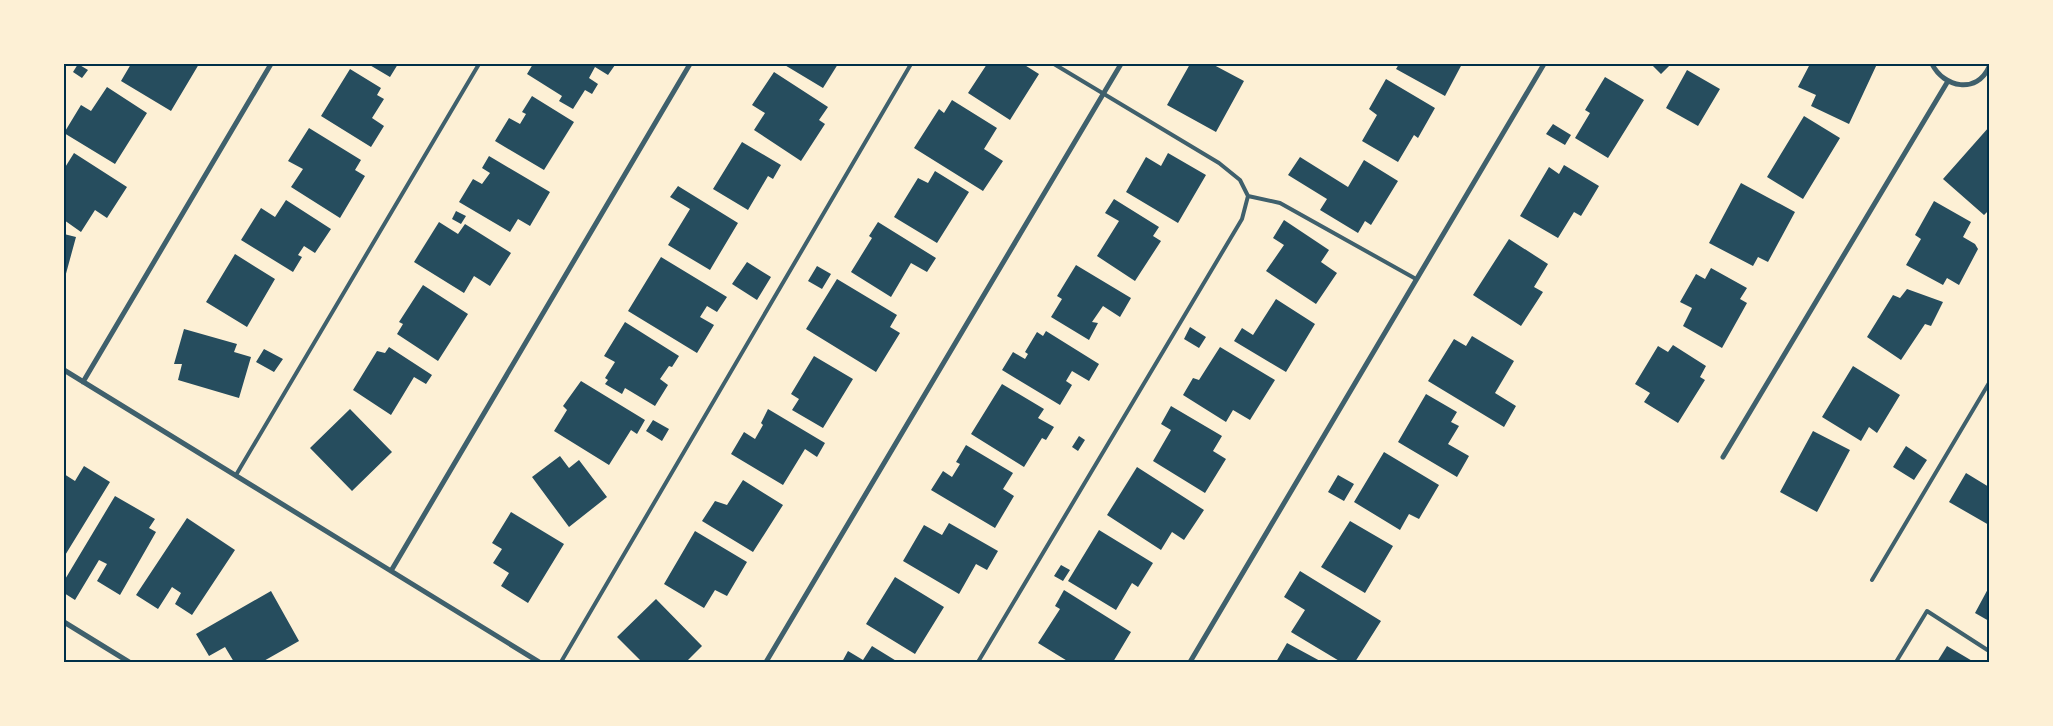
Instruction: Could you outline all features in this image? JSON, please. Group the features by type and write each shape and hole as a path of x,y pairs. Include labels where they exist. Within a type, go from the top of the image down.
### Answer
{"street":[{"path":"83,382 271,64"},
{"path":"391,571 690,64"},
{"path":"766,662 1121,64"},
{"path":"1190,662 1544,64"},
{"path":"1932,64 1936,71 1948,82 1961,85 1972,83 1989,71"},
{"path":"1723,457 1948,82"},
{"path":"64,370 539,662"},
{"path":"64,622 130,662"}],"lane":[{"path":"236,475 479,64"},
{"path":"561,662 911,64"},
{"path":"978,662 1237,227 1242,218 1248,196 1240,180 1219,163 1054,64"},
{"path":"1248,196 1280,203 1416,279"},
{"path":"1872,580 1989,383"},
{"path":"1896,662 1927,611 1989,651"}],"building":[{"path":"78,64 88,70 82,78 73,72"},
{"path":"131,64 199,64 171,111 121,81"},
{"path":"368,64 398,64 390,77"},
{"path":"533,64 615,65 608,75 595,67 589,78 598,84 592,94 585,90 573,109 559,101 562,96 527,74"},
{"path":"783,64 838,64 823,88"},
{"path":"987,64 1023,64 1039,74 1010,120 968,93"},
{"path":"1190,64 1212,64 1244,81 1216,132 1167,105"},
{"path":"1399,64 1462,64 1445,96 1396,69"},
{"path":"1651,64 1671,64 1661,74"},
{"path":"1810,64 1877,64 1849,124 1811,106 1816,95 1798,87"},
{"path":"350,69 381,88 377,95 384,99 372,118 384,126 371,147 321,116"},
{"path":"1687,70 1720,89 1698,126 1666,108"},
{"path":"774,72 828,107 819,120 825,124 801,161 754,130 765,113 752,105"},
{"path":"1605,77 1644,100 1608,158 1575,138 1590,113 1585,110"},
{"path":"1386,79 1435,108 1418,138 1414,135 1398,162 1362,141 1377,115 1369,109"},
{"path":"107,87 147,113 115,164 64,133 81,105 91,111"},
{"path":"532,96 574,122 544,170 495,141 509,118 520,124 526,114 522,112"},
{"path":"952,100 997,128 984,149 1003,161 983,191 914,148 939,109 944,113"},
{"path":"1804,116 1840,138 1803,199 1767,177"},
{"path":"1553,124 1571,135 1565,145 1546,134"},
{"path":"1989,127 1989,210 1984,215 1943,179"},
{"path":"309,128 361,160 355,170 365,176 340,218 291,187 303,169 288,161"},
{"path":"742,142 781,165 773,179 768,176 748,210 713,189"},
{"path":"74,153 127,187 107,218 95,210 81,232 64,220 64,169"},
{"path":"1168,153 1206,175 1178,223 1126,192 1146,157 1161,166"},
{"path":"489,156 550,192 530,226 518,219 510,232 459,202 473,179 482,184 490,173 482,168"},
{"path":"1300,157 1348,187 1364,160 1398,181 1371,225 1365,221 1358,233 1320,210 1327,199 1288,175"},
{"path":"1564,165 1599,186 1581,216 1574,212 1558,238 1520,216 1549,167 1559,174"},
{"path":"935,171 969,192 937,243 894,217 918,178 928,183"},
{"path":"1741,183 1795,212 1768,262 1758,257 1753,266 1709,243"},
{"path":"678,186 738,223 710,270 668,245 690,209 670,197"},
{"path":"1114,199 1159,227 1153,236 1161,241 1135,281 1097,256 1119,221 1105,213"},
{"path":"286,200 331,229 315,253 304,246 298,255 302,257 293,272 241,240 261,208 275,217"},
{"path":"1934,201 1971,222 1963,237 1975,244 1978,249 1959,285 1947,278 1943,285 1906,265 1921,239 1915,235"},
{"path":"456,211 466,216 461,224 452,219"},
{"path":"1284,220 1329,250 1321,262 1337,273 1316,304 1266,271 1284,245 1273,238"},
{"path":"439,222 458,234 465,224 511,253 490,286 474,276 464,293 414,262"},
{"path":"878,222 936,258 927,272 911,263 891,297 851,272 872,238 869,236"},
{"path":"64,234 76,237 64,281"},
{"path":"1509,239 1548,264 1534,287 1543,292 1521,326 1473,295"},
{"path":"235,254 275,279 247,327 206,302"},
{"path":"661,257 727,297 717,312 707,306 700,317 714,325 697,353 628,311"},
{"path":"747,262 771,277 757,300 732,284"},
{"path":"1076,265 1131,298 1120,317 1103,306 1092,322 1098,323 1089,340 1051,317 1062,299 1057,296"},
{"path":"817,266 831,274 822,289 808,281"},
{"path":"1711,268 1747,288 1740,299 1747,303 1722,348 1683,326 1692,308 1680,302 1696,274 1705,279"},
{"path":"837,279 897,315 890,327 900,333 876,372 806,329"},
{"path":"423,285 468,314 438,361 397,334 403,324 399,322"},
{"path":"1907,289 1943,302 1931,326 1925,324 1901,360 1867,337 1893,295 1900,298"},
{"path":"1276,299 1315,324 1286,372 1234,341 1242,328 1253,335"},
{"path":"625,322 679,356 672,367 669,366 660,379 668,385 655,406 625,388 622,394 605,384 608,380 605,378 615,362 604,356"},
{"path":"1190,327 1206,337 1199,348 1184,339"},
{"path":"184,329 237,344 234,352 251,357 239,398 178,380 182,364 174,364"},
{"path":"1046,331 1099,364 1089,381 1072,371 1066,381 1072,385 1060,405 1002,370 1013,352 1025,359 1028,354 1025,352 1037,332 1043,336"},
{"path":"1472,336 1514,361 1495,393 1516,406 1504,427 1428,381 1454,339 1466,346"},
{"path":"1673,345 1706,366 1700,377 1705,380 1678,423 1644,402 1650,393 1635,384 1658,346 1668,352"},
{"path":"389,347 432,375 426,384 414,377 391,415 353,390 377,351 385,353"},
{"path":"1220,347 1275,380 1250,420 1233,410 1226,422 1183,395 1193,378 1199,380"},
{"path":"264,349 283,359 274,372 256,362"},
{"path":"814,356 853,379 823,428 792,410 799,399 791,394"},
{"path":"1853,366 1900,395 1877,433 1869,427 1861,441 1822,417"},
{"path":"581,381 645,420 637,434 631,430 609,465 554,431 567,410 563,406"},
{"path":"1002,384 1044,409 1038,418 1054,427 1046,440 1042,438 1024,467 971,434"},
{"path":"1426,394 1457,412 1451,422 1459,426 1448,444 1469,456 1457,477 1398,442"},
{"path":"1171,406 1222,436 1213,451 1226,459 1205,493 1153,461 1171,430 1161,424"},
{"path":"350,409 392,452 352,491 310,448"},
{"path":"768,409 825,443 817,457 805,449 783,485 731,454 744,432 755,439 763,425 761,423"},
{"path":"653,420 669,429 662,441 646,431"},
{"path":"1813,431 1850,450 1817,512 1780,492"},
{"path":"1079,436 1085,440 1078,451 1072,447"},
{"path":"966,445 1013,473 1003,489 1014,496 995,528 931,490 943,471 952,477 960,464 956,462"},
{"path":"1906,446 1927,460 1914,480 1893,467"},
{"path":"1384,452 1439,485 1419,519 1409,514 1400,530 1354,502"},
{"path":"560,456 569,468 579,460 607,497 569,527 532,477"},
{"path":"84,466 110,482 64,557 64,474 75,481"},
{"path":"1137,467 1204,510 1184,540 1172,532 1161,550 1107,515"},
{"path":"1966,473 1989,487 1989,525 1949,502"},
{"path":"1338,475 1354,484 1344,501 1328,492"},
{"path":"743,480 783,505 753,552 702,521 715,501 727,505"},
{"path":"115,496 155,519 149,528 156,532 120,595 97,581 107,564 99,560 75,600 64,593 64,581"},
{"path":"511,512 564,544 528,603 501,586 509,573 493,563 502,549 492,543"},
{"path":"187,518 235,550 192,615 175,604 181,593 172,587 158,609 136,595"},
{"path":"1350,521 1393,546 1365,593 1321,567"},
{"path":"949,523 998,551 987,570 976,564 959,594 903,561 924,525 942,535"},
{"path":"1099,530 1153,563 1138,587 1132,583 1116,610 1068,581"},
{"path":"695,531 747,562 727,596 715,590 704,608 664,584"},
{"path":"1061,565 1070,570 1063,581 1054,576"},
{"path":"1300,571 1381,621 1355,662 1341,662 1291,632 1305,610 1284,597"},
{"path":"895,577 944,607 915,654 866,624"},
{"path":"1989,587 1989,621 1975,613"},
{"path":"1064,590 1131,632 1113,662 1069,662 1038,643 1060,609 1055,606"},
{"path":"271,591 299,641 262,662 234,662 225,647 209,656 196,634"},
{"path":"656,599 702,646 686,662 642,662 617,637"},
{"path":"1287,643 1322,662 1276,662"},
{"path":"872,646 898,662 842,662 848,651 863,660"},
{"path":"1947,646 1974,662 1937,662"}]}
